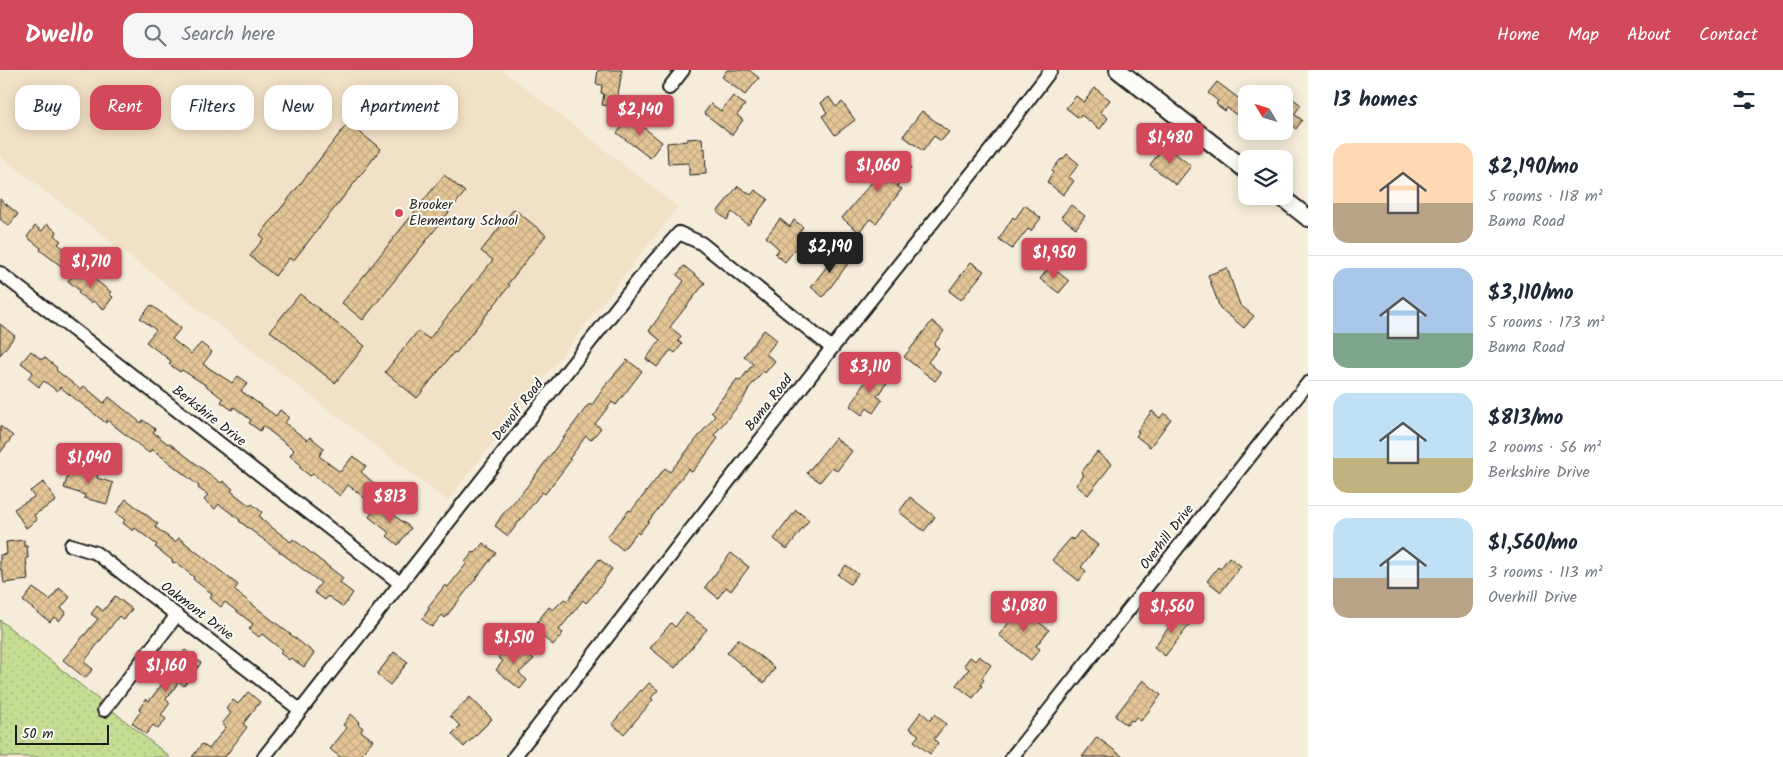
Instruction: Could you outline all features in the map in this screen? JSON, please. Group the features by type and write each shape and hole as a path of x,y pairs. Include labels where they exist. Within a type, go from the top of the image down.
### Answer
{"main road":[{"path":"1118,70 1238,164"},
{"path":"1291,205 1308,218"}],"street":[{"path":"669,88 683,70"},
{"name":"Bama Road","path":"514,757 1051,70"},
{"name":"Dewolf Road","path":"264,757 648,268 679,233 701,243 832,348"},
{"name":"Berkshire Drive","path":"0,273 401,584"},
{"name":"Overhill Drive","path":"1012,757 1308,383"},
{"name":"Oakmont Drive","path":"71,545 96,553 300,710"},
{"path":"104,710 177,615"}],"shaded area":[{"path":"0,70 502,70 678,207 447,501 0,156"}],"green space":[{"path":"0,620 170,757 0,757"}],"building":[{"path":"598,70 622,70 616,107 602,105 604,94 601,93 602,85 596,84"},
{"path":"727,70 749,70 759,78 745,95 722,77"},
{"path":"1217,82 1238,98 1238,116 1227,108 1225,111 1216,104 1218,101 1208,93"},
{"path":"1095,88 1110,100 1100,112 1108,118 1100,129 1081,115 1079,118 1066,108 1076,96 1084,102"},
{"path":"733,96 745,105 737,115 743,120 732,135 704,113 711,104 721,111"},
{"path":"829,97 836,107 842,102 855,120 835,135 822,116 827,113 821,103"},
{"path":"1293,99 1301,105 1294,114 1302,120 1296,129 1293,126"},
{"path":"922,111 949,132 941,141 934,136 923,151 903,136"},
{"path":"630,117 662,142 650,158 617,133"},
{"path":"342,130 357,130 381,149 293,261 289,258 275,276 250,256 264,238 260,235"},
{"path":"702,138 703,149 705,148 706,174 689,175 689,163 668,164 667,143"},
{"path":"1165,145 1191,166 1176,185 1150,165"},
{"path":"894,154 911,168 897,186 902,189 876,223 870,219 859,232 842,218 878,175 872,171 884,156 889,160"},
{"path":"1067,154 1079,164 1069,177 1074,181 1063,195 1047,182 1053,172 1052,170"},
{"path":"444,175 465,192 363,320 342,303"},
{"path":"738,186 751,195 755,190 768,199 748,225 732,212 727,220 717,212"},
{"path":"0,199 18,214 9,226 0,219"},
{"path":"1025,205 1041,218 1031,231 1028,229 1012,249 999,239 1013,217 1015,219"},
{"path":"1071,205 1085,216 1076,228 1061,217"},
{"path":"514,209 546,235 508,284 510,285 456,353 454,352 417,398 385,372 418,331 429,339 493,260 481,251"},
{"path":"780,219 790,227 794,220 803,227 798,234 804,238 785,262 775,254 779,249 766,237"},
{"path":"47,224 57,232 55,236 61,241 58,244 71,254 61,266 27,237 35,226 42,231"},
{"path":"838,252 850,261 823,297 811,287"},
{"path":"971,262 984,271 961,300 949,291"},
{"path":"684,266 705,283 670,327 681,336 678,341 682,344 675,353 671,350 657,367 646,359 660,340 649,331 684,281 677,275"},
{"path":"1050,266 1069,281 1059,293 1040,279"},
{"path":"1227,268 1240,305 1254,316 1244,328 1220,308 1208,275"},
{"path":"77,269 92,281 94,279 111,292 109,294 113,297 104,309 93,301 91,303 78,293 80,291 68,281"},
{"path":"300,294 365,346 335,383 270,331"},
{"path":"151,305 181,328 172,339 191,354 201,343 212,352 203,364 232,383 238,376 248,383 241,391 276,416 280,410 289,417 285,423 307,440 310,437 324,448 319,456 340,472 353,456 366,466 361,472 376,485 366,499 348,485 340,496 313,474 310,476 290,456 294,450 263,426 260,431 249,423 251,420 234,407 232,410 221,402 223,399 204,384 169,364 171,361 146,342 156,330 140,318"},
{"path":"932,321 944,331 934,344 939,348 928,362 941,373 935,381 904,357"},
{"path":"0,324 15,336 0,355"},
{"path":"764,330 777,340 766,354 775,361 765,373 763,371 749,388 743,400 714,435 718,438 703,459 692,472 688,469 639,534 637,532 623,550 607,537 629,510 631,511 665,468 670,472 715,416 711,412 737,379 740,381 753,364 744,356"},
{"path":"31,351 42,360 44,357 57,368 56,370 81,390 84,386 104,403 109,397 141,423 143,420 155,429 153,432 168,444 221,483 223,481 233,489 231,491 250,506 252,504 262,512 259,516 261,519 291,542 293,539 343,578 340,583 353,593 343,607 328,596 325,600 314,592 321,583 219,504 215,509 204,500 208,495 198,488 199,486 152,449 149,453 107,420 106,423 60,387 57,391 44,381 39,387 28,378 33,372 21,363"},
{"path":"627,360 642,371 616,405 612,402 595,424 601,428 591,440 586,436 569,459 571,460 545,494 542,492 508,536 495,526 502,515 522,493 588,405 592,405 607,383"},
{"path":"877,371 889,380 877,396 882,400 873,413 867,408 862,415 850,406 861,391 859,390"},
{"path":"1152,411 1160,418 1164,413 1171,419 1150,447 1136,436 1139,432 1137,431"},
{"path":"0,426 13,436 0,453"},
{"path":"835,438 852,451 837,471 832,467 820,482 807,473"},
{"path":"1097,452 1112,464 1088,495 1076,485 1084,475 1081,473"},
{"path":"82,466 99,471 97,478 113,483 107,504 84,498 85,495 64,488 69,472 80,473"},
{"path":"44,482 56,501 34,515 37,520 26,528 14,509 34,497 30,491"},
{"path":"910,497 935,517 924,531 899,512"},
{"path":"126,499 158,524 155,527 175,542 179,538 238,585 234,590 314,653 304,667 291,658 289,660 280,653 282,650 262,634 259,637 249,629 253,624 225,602 221,607 210,598 211,593 193,579 194,577 175,562 173,563 172,560 155,547 157,545 135,528 133,531 123,523 125,520 116,513"},
{"path":"379,504 411,528 398,545 387,536 389,534 387,531 369,517"},
{"path":"796,510 809,520 787,549 774,539"},
{"path":"1080,531 1098,545 1081,567 1086,571 1079,581 1052,560 1071,538 1073,540"},
{"path":"24,540 24,546 27,546 28,580 4,583 2,570 0,570 0,555 7,554 6,542"},
{"path":"483,543 496,553 445,618 442,615 432,627 422,619 429,609 428,607 445,585 448,587 467,563 465,562"},
{"path":"731,553 749,567 731,591 726,587 718,598 705,587"},
{"path":"1229,557 1241,566 1221,592 1207,581"},
{"path":"599,559 612,569 595,593 586,603 583,600 559,630 563,633 553,645 538,633 543,627 537,622 549,607 553,610 564,599 567,601"},
{"path":"846,565 858,574 850,584 838,575"},
{"path":"33,588 50,600 59,588 70,597 61,608 66,612 59,621 54,617 50,622 23,601"},
{"path":"115,596 132,609 124,620 119,616 84,662 93,669 85,678 63,660 98,619 91,614 97,606 103,611"},
{"path":"1018,606 1049,630 1036,646 1040,649 1031,660 999,635 1011,620 1008,618"},
{"path":"686,613 707,629 675,668 650,648 671,623 675,627"},
{"path":"1175,613 1190,624 1165,656 1154,647 1169,627 1166,624"},
{"path":"738,639 775,668 764,683 727,653"},
{"path":"515,645 534,659 519,673 527,680 520,689 496,670 503,661 498,658 506,648 510,652"},
{"path":"185,650 201,663 184,686 179,682 166,699 170,703 161,715 166,719 158,729 153,725 146,734 132,723 141,711 139,709 146,699 149,701 163,683 160,681 168,671 168,667 171,667"},
{"path":"394,652 408,662 390,685 377,674"},
{"path":"979,656 991,665 982,678 984,680 980,685 982,686 973,698 956,685 969,669 964,665 970,657 975,661"},
{"path":"1143,680 1161,695 1141,721 1136,717 1127,725 1115,716"},
{"path":"649,683 658,690 651,698 653,700 624,734 612,724"},
{"path":"248,692 260,702 243,724 247,727 225,757 192,757 202,744 209,749 226,727 222,724 231,713 226,709 233,700 238,704"},
{"path":"470,697 492,719 464,747 452,734 460,726 450,716"},
{"path":"921,712 930,720 935,714 946,724 934,739 938,743 930,754 914,741 919,735 909,728"},
{"path":"351,714 360,722 358,724 363,728 361,731 373,740 359,757 340,757 330,749 347,728 343,725"},
{"path":"1097,737 1123,757 1082,757"}],"place":[{"name":"Brooker Elementary School","path":"399,213"}]}
